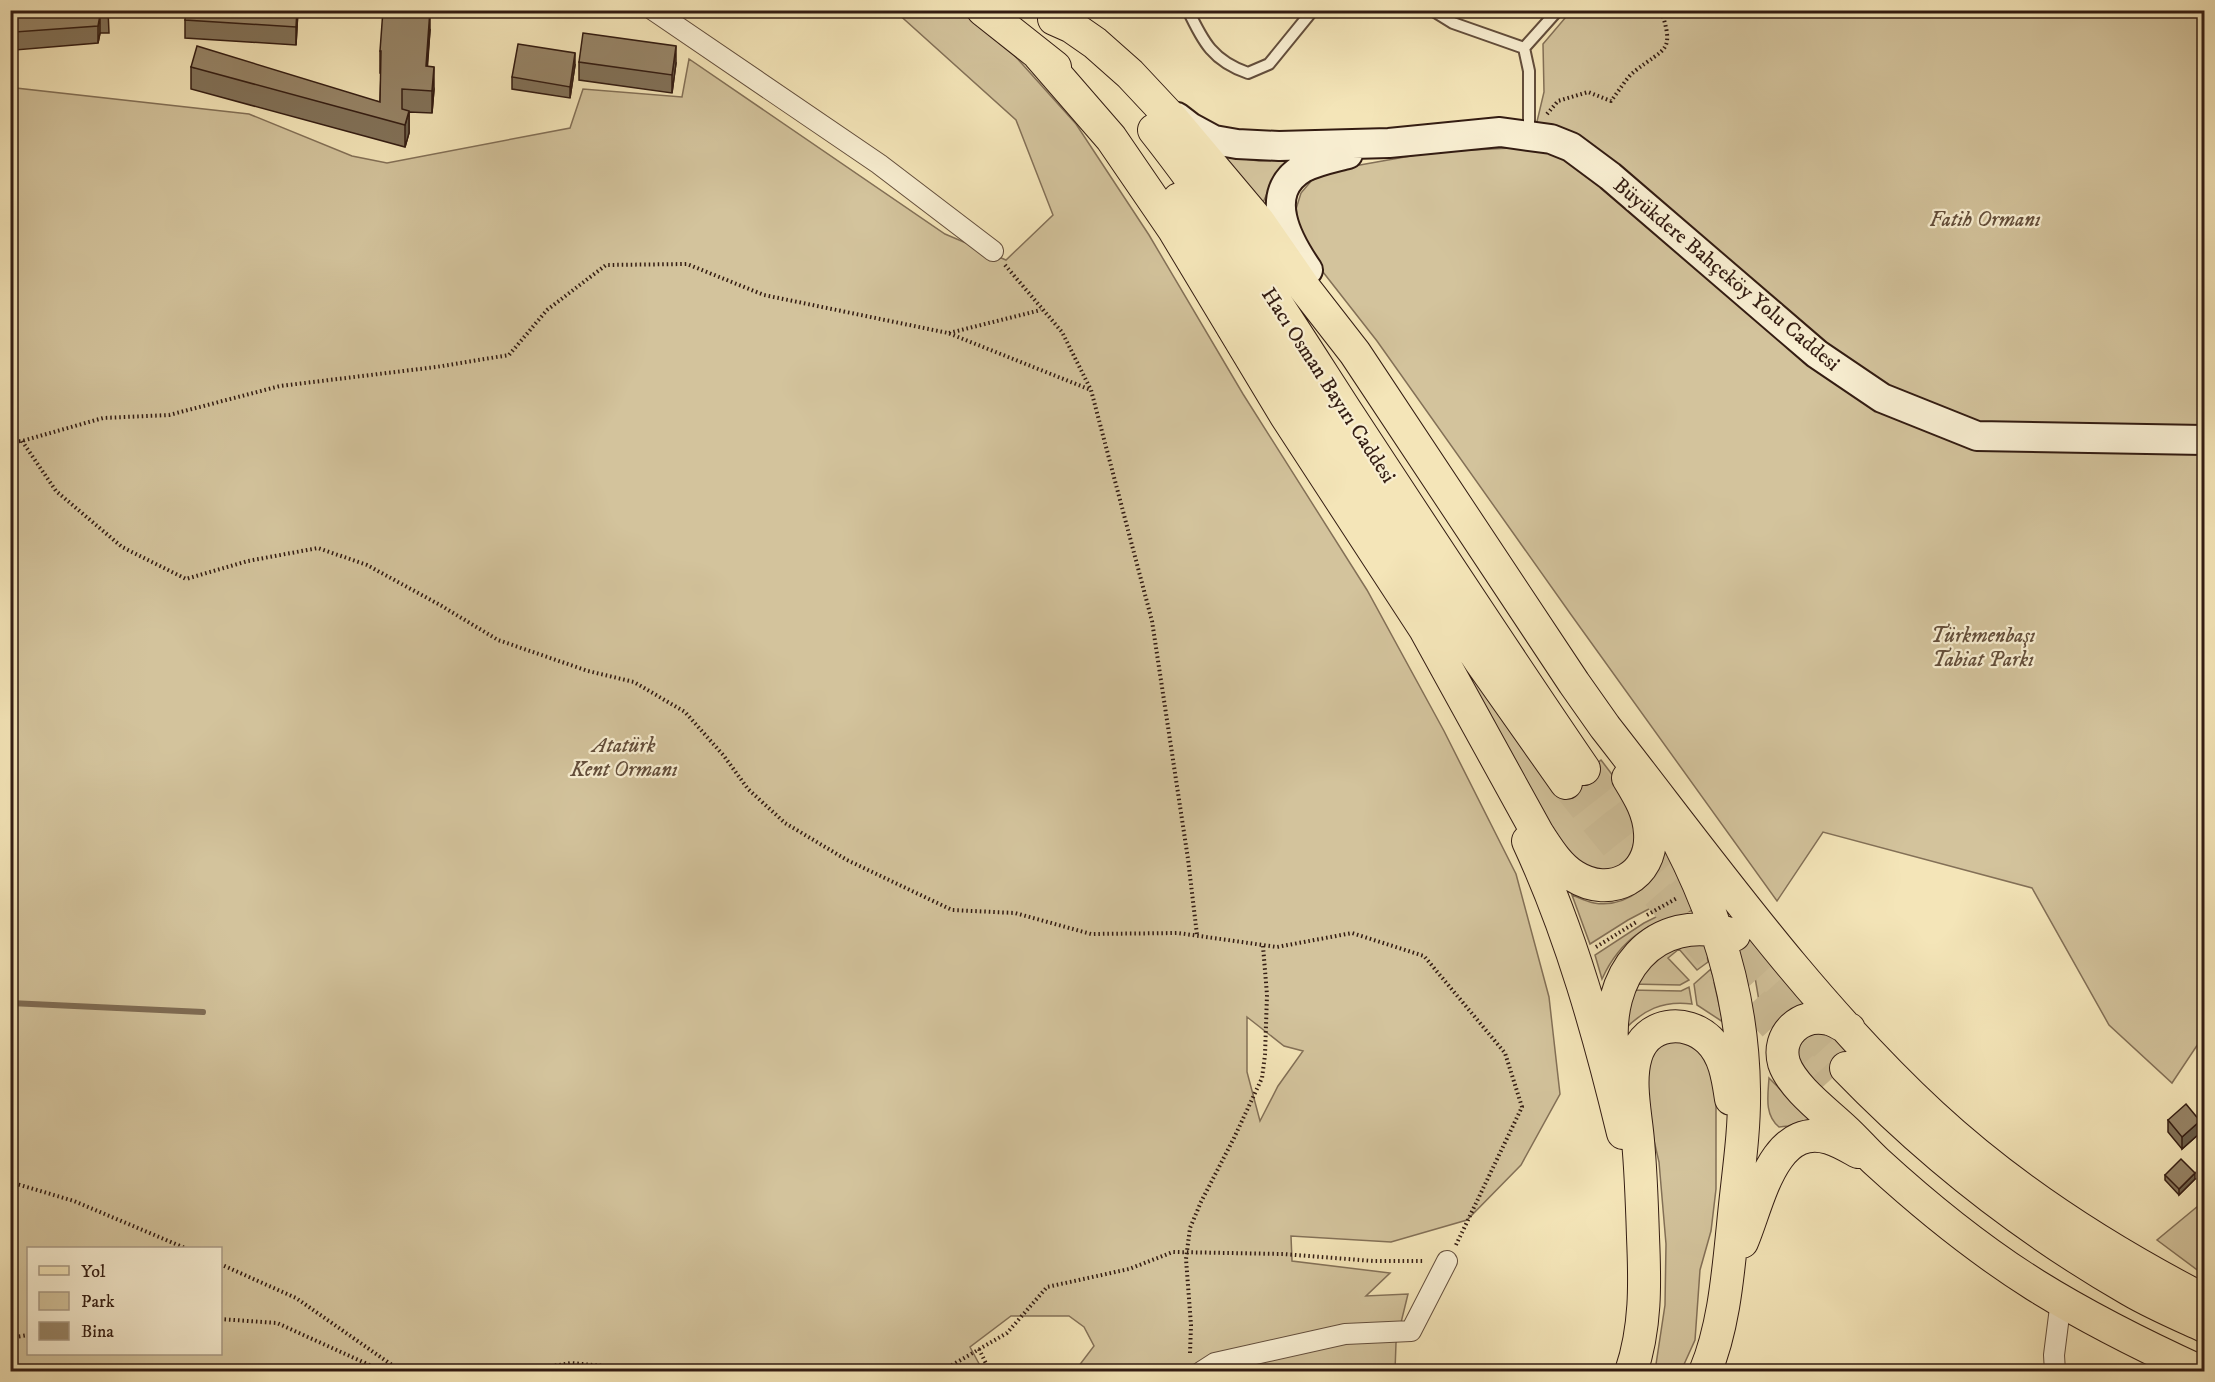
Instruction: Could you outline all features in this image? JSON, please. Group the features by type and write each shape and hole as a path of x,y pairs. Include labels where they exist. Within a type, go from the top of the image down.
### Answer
{"main road":[{"path":"983,10 1039,55 1111,138 1140,177 1286,416 1425,629 1538,834 1560,864 1573,875 1589,884 1603,887 1618,884 1632,876 1648,854 1650,835 1642,800 1621,768 1605,727"},
{"path":"1049,15 1095,43 1130,74 1259,222 1306,290 1355,353 1530,620 1605,727 1806,983 1894,1078 1933,1116 2010,1180 2138,1266 2205,1300"},
{"name":"Hacı Osman Bayırı Caddesi","path":"1039,55 1088,92 1127,130 1167,181 1480,661 1575,776 1503,650 1303,342 1179,161 1119,89 1049,15"},
{"name":"Büyükdere Bahçeköy Yolu Caddesi","path":"1156,102 1190,127 1214,140 1237,144 1280,146 1389,143 1500,132 1551,139 1570,147 1610,176 1817,354 1882,398 1977,436 2205,440"},
{"name":"Büyükdere Bahçeköy Yolu Caddesi","path":"1355,353 1286,232 1281,216 1281,204 1284,191 1291,179 1302,169 1318,162 1389,143"},
{"path":"1497,762 1513,811 1539,866 1569,945 1618,1114 1627,1153 1642,1198"},
{"path":"1649,783 1693,869 1716,930 1739,1018 1744,1090 1742,1131 1727,1278 1717,1329 1705,1371"},
{"path":"1618,1114 1611,1018 1614,999 1622,978 1634,960 1660,939 1683,931 1706,928 1739,936 1758,945 1806,983"},
{"path":"1850,1030 1827,1018 1802,1020 1789,1032 1783,1043 1783,1060 1786,1070 1808,1095 1909,1190 1988,1252 2061,1300 2201,1371"},
{"path":"1635,1365 1645,1283 1634,1070 1636,1055 1653,1032 1667,1026 1683,1026 1699,1032 1711,1042 1723,1064 1731,1101 1742,1131"},
{"path":"2205,1326 2132,1291 2052,1242 1957,1170 1901,1122 1836,1076 1901,1155 1951,1198 2035,1261 2085,1293 2205,1353"},
{"path":"1727,1278 1767,1176 1786,1146 1805,1138 1827,1137 1875,1160"}],"street":[{"path":"653,10 879,164 993,251"},
{"path":"1201,1371 1215,1363 1345,1334 1411,1331 1447,1261"},
{"path":"2055,1371 2054,1355 2061,1300"}],"lane":[{"path":"323,11 340,10"},
{"path":"1188,10 1201,38 1216,57 1232,68 1248,73 1269,64 1313,10"},
{"path":"1432,10 1453,23 1524,48"},
{"path":"1524,48 1558,10"},
{"path":"1524,48 1529,71 1529,135"}],"path":[{"path":"1529,135 1558,101 1588,92 1611,101 1633,72 1664,51 1668,34 1661,10"},
{"path":"993,251 1062,332 1091,390 1152,621 1188,859 1197,935"},
{"path":"10,441 22,441 103,418 169,415 280,386 436,367 509,355 547,310 606,265 687,264 764,295 948,333 1091,390"},
{"path":"948,333 1041,310"},
{"path":"22,441 56,491 122,547 186,579 248,561 318,548 367,565 498,640 588,671 634,682 685,712 724,756 748,789 785,823 847,860 952,910 1015,913 1091,934 1197,935 1277,947 1352,933 1424,956 1505,1053 1522,1107 1447,1261 1373,1261 1283,1254 1173,1252 1128,1269 1047,1287 1007,1333 940,1371"},
{"path":"1190,1353 1191,1325 1186,1259 1190,1228 1262,1078 1267,995 1263,946"},
{"path":"10,1182 74,1201 183,1247"},
{"path":"222,1265 296,1298 402,1371"},
{"path":"222,1318 277,1323 385,1371"},
{"path":"10,1338 27,1335"},
{"path":"980,1349 990,1371"},
{"path":"515,1371 571,1363 671,1371"}],"green space":[{"name":"Atatürk Kent Ormanı","path":"895,11 960,11 1015,56 1076,124 1149,235 1243,394 1367,590 1444,731 1516,874 1549,997 1560,1094 1521,1165 1467,1220 1391,1242 1291,1236 1292,1261 1390,1273 1366,1296 1408,1294 1396,1343 1395,1371 1215,1372 1201,1366 1190,1371 1075,1371 1094,1346 1084,1327 1069,1316 1011,1316 970,1347 983,1371 11,1371 10,35 16,88 249,114 352,156 387,163 570,128 583,89 682,97 689,59 945,234 1006,260 1053,215 1016,120","holes":["1247,1017 1284,1046 1303,1051 1278,1086 1260,1121 1247,1072"]},
{"name":"Türkmenbaşı Tabiat Parkı","path":"1571,11 2204,11 2204,1035 2172,1083 2109,1025 2032,888 1823,832 1777,901 1377,341 1323,272 1299,228 1296,209 1301,193 1312,180 1343,168 1433,152 1531,147 1544,92 1543,44"},
{"path":"1223,156 1259,161 1288,160 1275,175 1262,205"},
{"path":"1447,640 1559,793 1601,760 1616,779 1631,807 1636,825 1633,846 1629,855 1616,869 1606,872 1590,869 1571,856 1558,843 1490,714"},
{"path":"1669,850 1687,889 1628,920 1590,944 1572,895 1583,900 1607,904 1630,897 1650,882"},
{"path":"1690,900 1694,910 1678,914 1651,926 1628,942 1618,952 1602,979 1595,955 1644,923"},
{"path":"1705,943 1708,962 1697,970 1679,949 1668,958 1689,980 1680,985 1631,984 1664,948"},
{"path":"1751,954 1772,966 1799,996 1772,1016 1764,1030"},
{"path":"1711,969 1723,1022 1697,1005 1694,984"},
{"path":"1689,987 1692,1004 1672,1004 1654,1008 1638,1017 1623,1031 1629,990 1681,991"},
{"path":"1819,1028 1852,1050 1814,1082 1799,1062 1795,1043"},
{"path":"1669,1036 1701,1046 1716,1086 1716,1189 1711,1231 1700,1270 1695,1340 1681,1371 1655,1371 1665,1305 1666,1244 1659,1162 1643,1092 1653,1043"},
{"path":"1769,1078 1793,1102 1814,1118 1779,1127 1769,1111"},
{"path":"2204,1201 2204,1275 2157,1240"}],"building":[{"path":"13,10 108,10 109,16 100,15 98,26 15,32"},
{"path":"186,10 297,10 296,27 185,20"},
{"path":"383,10 430,10 426,66 434,67 432,91 402,89 402,109 409,111 405,125 191,67 197,46 380,102"},
{"path":"583,33 676,46 672,75 579,62"},
{"path":"518,44 575,53 570,87 512,77"},
{"path":"2186,1104 2200,1121 2182,1137 2168,1120"},
{"path":"2181,1159 2195,1173 2179,1189 2165,1175"}],"waterway":[{"path":"10,1003 203,1012"}],"tunnel":[{"path":"1584,769 1653,857 1846,1068"},
{"path":"1566,783 1726,973 1827,1083"}],"park label":[{"name":"Fatih Ormanı","path":"1985,219"}]}
